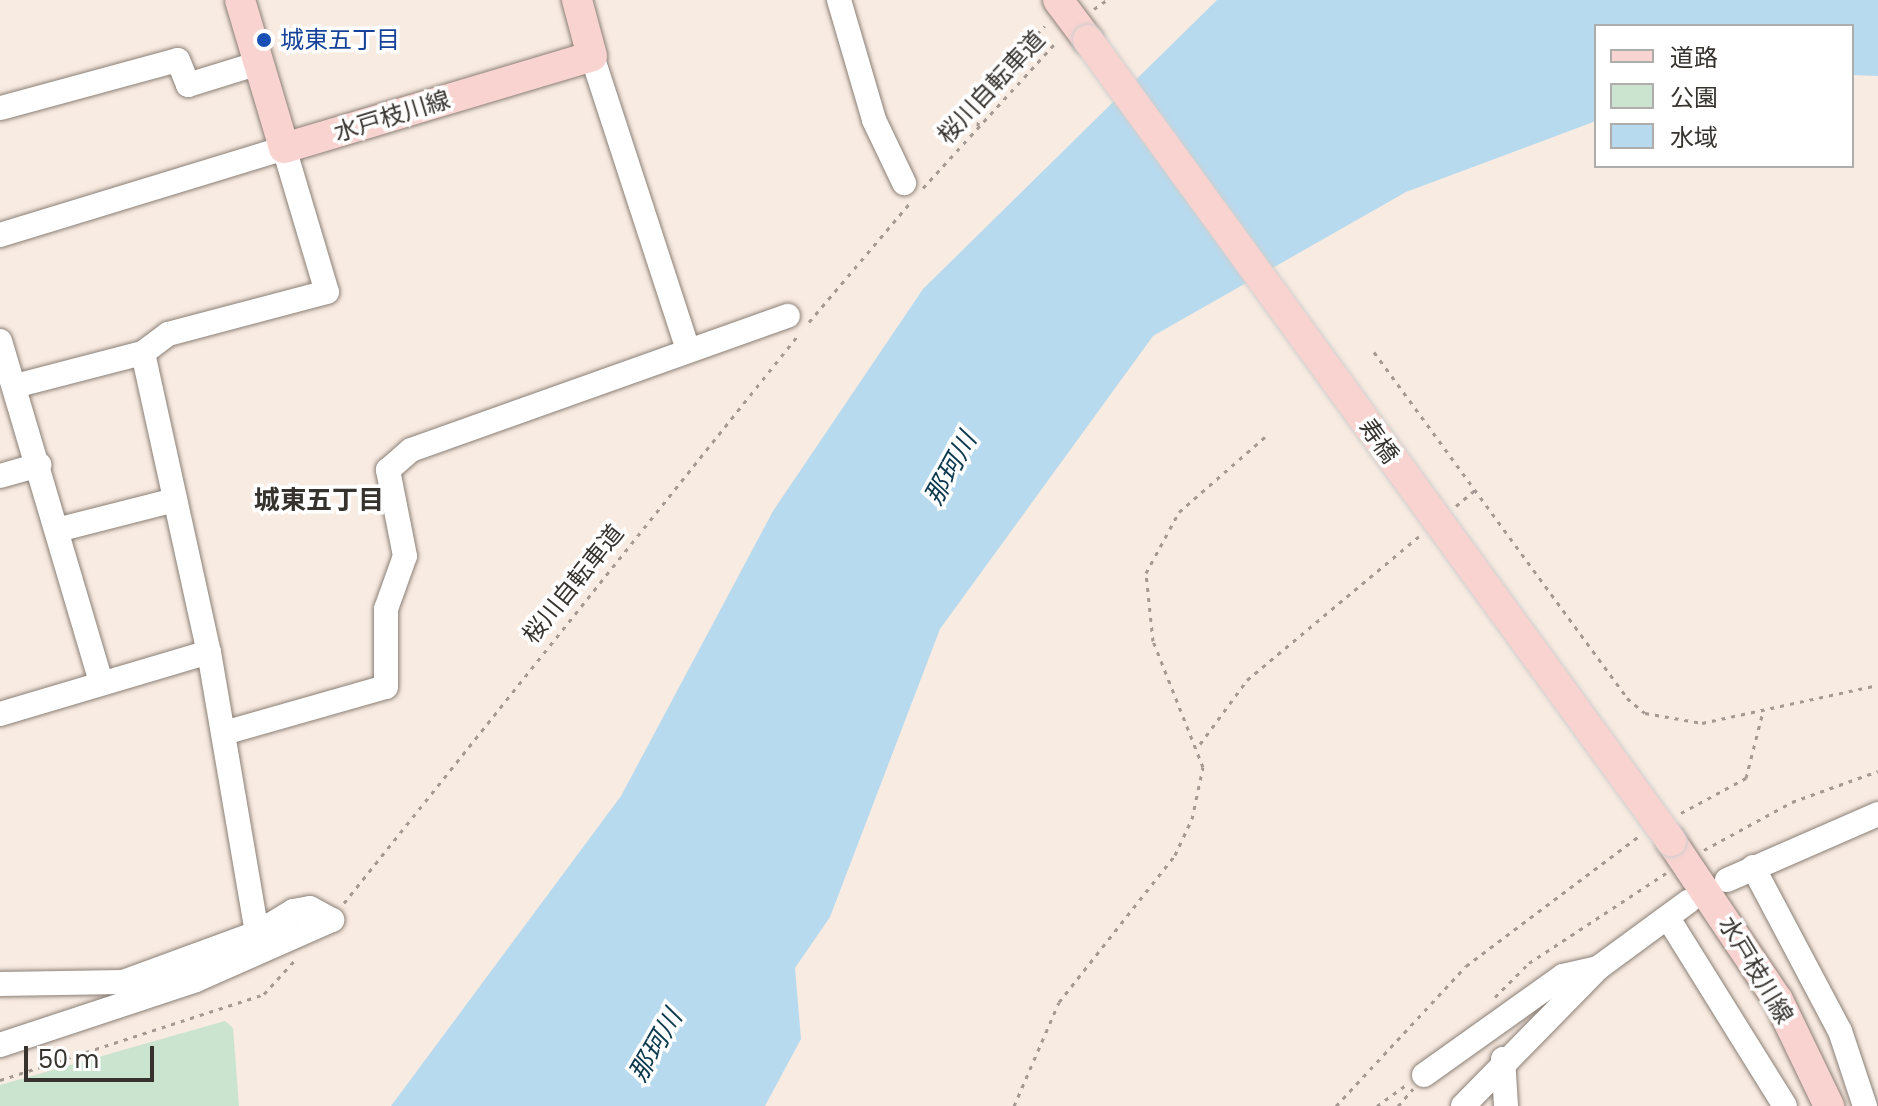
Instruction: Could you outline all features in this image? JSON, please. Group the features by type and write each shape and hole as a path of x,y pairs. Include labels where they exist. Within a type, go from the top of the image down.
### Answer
{"main road":[{"path":"240,0 284,148"},
{"path":"577,0 592,56"},
{"path":"1051,13 1082,33"},
{"name":"寿橋","path":"1082,33 1671,837"},
{"name":"水戸枝川線","path":"284,148 592,56"},
{"name":"水戸枝川線","path":"1671,837 1778,1000 1829,1106"}],"street":[{"path":"839,0 874,120 904,183"},
{"path":"592,56 688,350"},
{"path":"1,108 178,60 188,85 259,63"},
{"path":"0,235 284,148 327,292 168,334 143,353 15,386"},
{"path":"224,733 386,687 392,677 386,609 405,556 388,470 411,450 788,316"},
{"path":"0,341 101,682"},
{"path":"143,353 209,652 257,933"},
{"path":"0,476 39,465"},
{"path":"57,530 175,500"},
{"path":"0,714 209,652"},
{"path":"1833,832 1842,817 1878,796"},
{"path":"1727,880 1878,814"},
{"path":"1753,867 1840,1031 1865,1106"},
{"path":"1463,1106 1503,1059 1598,968 1688,902"},
{"path":"0,984 123,982 257,933 302,909 332,920"},
{"path":"1668,918 1785,1106"},
{"path":"0,1045 196,980 332,920"},
{"path":"1424,1075 1563,976 1598,968"},
{"path":"1503,1059 1506,1106"}],"path":[{"name":"桜川自転車道","path":"332,920 626,547 978,127 1082,33 1107,0"},
{"path":"978,127 980,90 1051,13"},
{"path":"1374,352 1645,713 1690,723 1762,714 1878,685"},
{"path":"1014,1106 1059,1002 1175,855 1200,795 1199,745 1153,641 1146,573 1179,512 1266,436"},
{"path":"1452,509 1475,490"},
{"path":"1199,745 1247,680 1429,528"},
{"path":"1489,1003 1529,963 1671,837 1746,778 1762,714"},
{"path":"1336,1106 1466,966 1671,837 1792,802 1878,771"},
{"path":"0,1080 264,994 301,954"},
{"path":"1377,1106 1424,1075"},
{"path":"1398,1106 1424,1075"}],"green space":[{"path":"225,1021 233,1028 239,1106 0,1106 0,1085"}],"water":[{"name":"那珂川","path":"1217,0 1878,0 1878,76 1854,75 1854,24 1594,24 1594,122 1406,192 1153,336 940,629 830,917 795,968 801,1039 765,1106 391,1106 621,796 773,511 923,289"}],"place":[{"name":"城東五丁目","path":"264,40"}],"district":[{"name":"城東五丁目","path":"319,501"}]}
